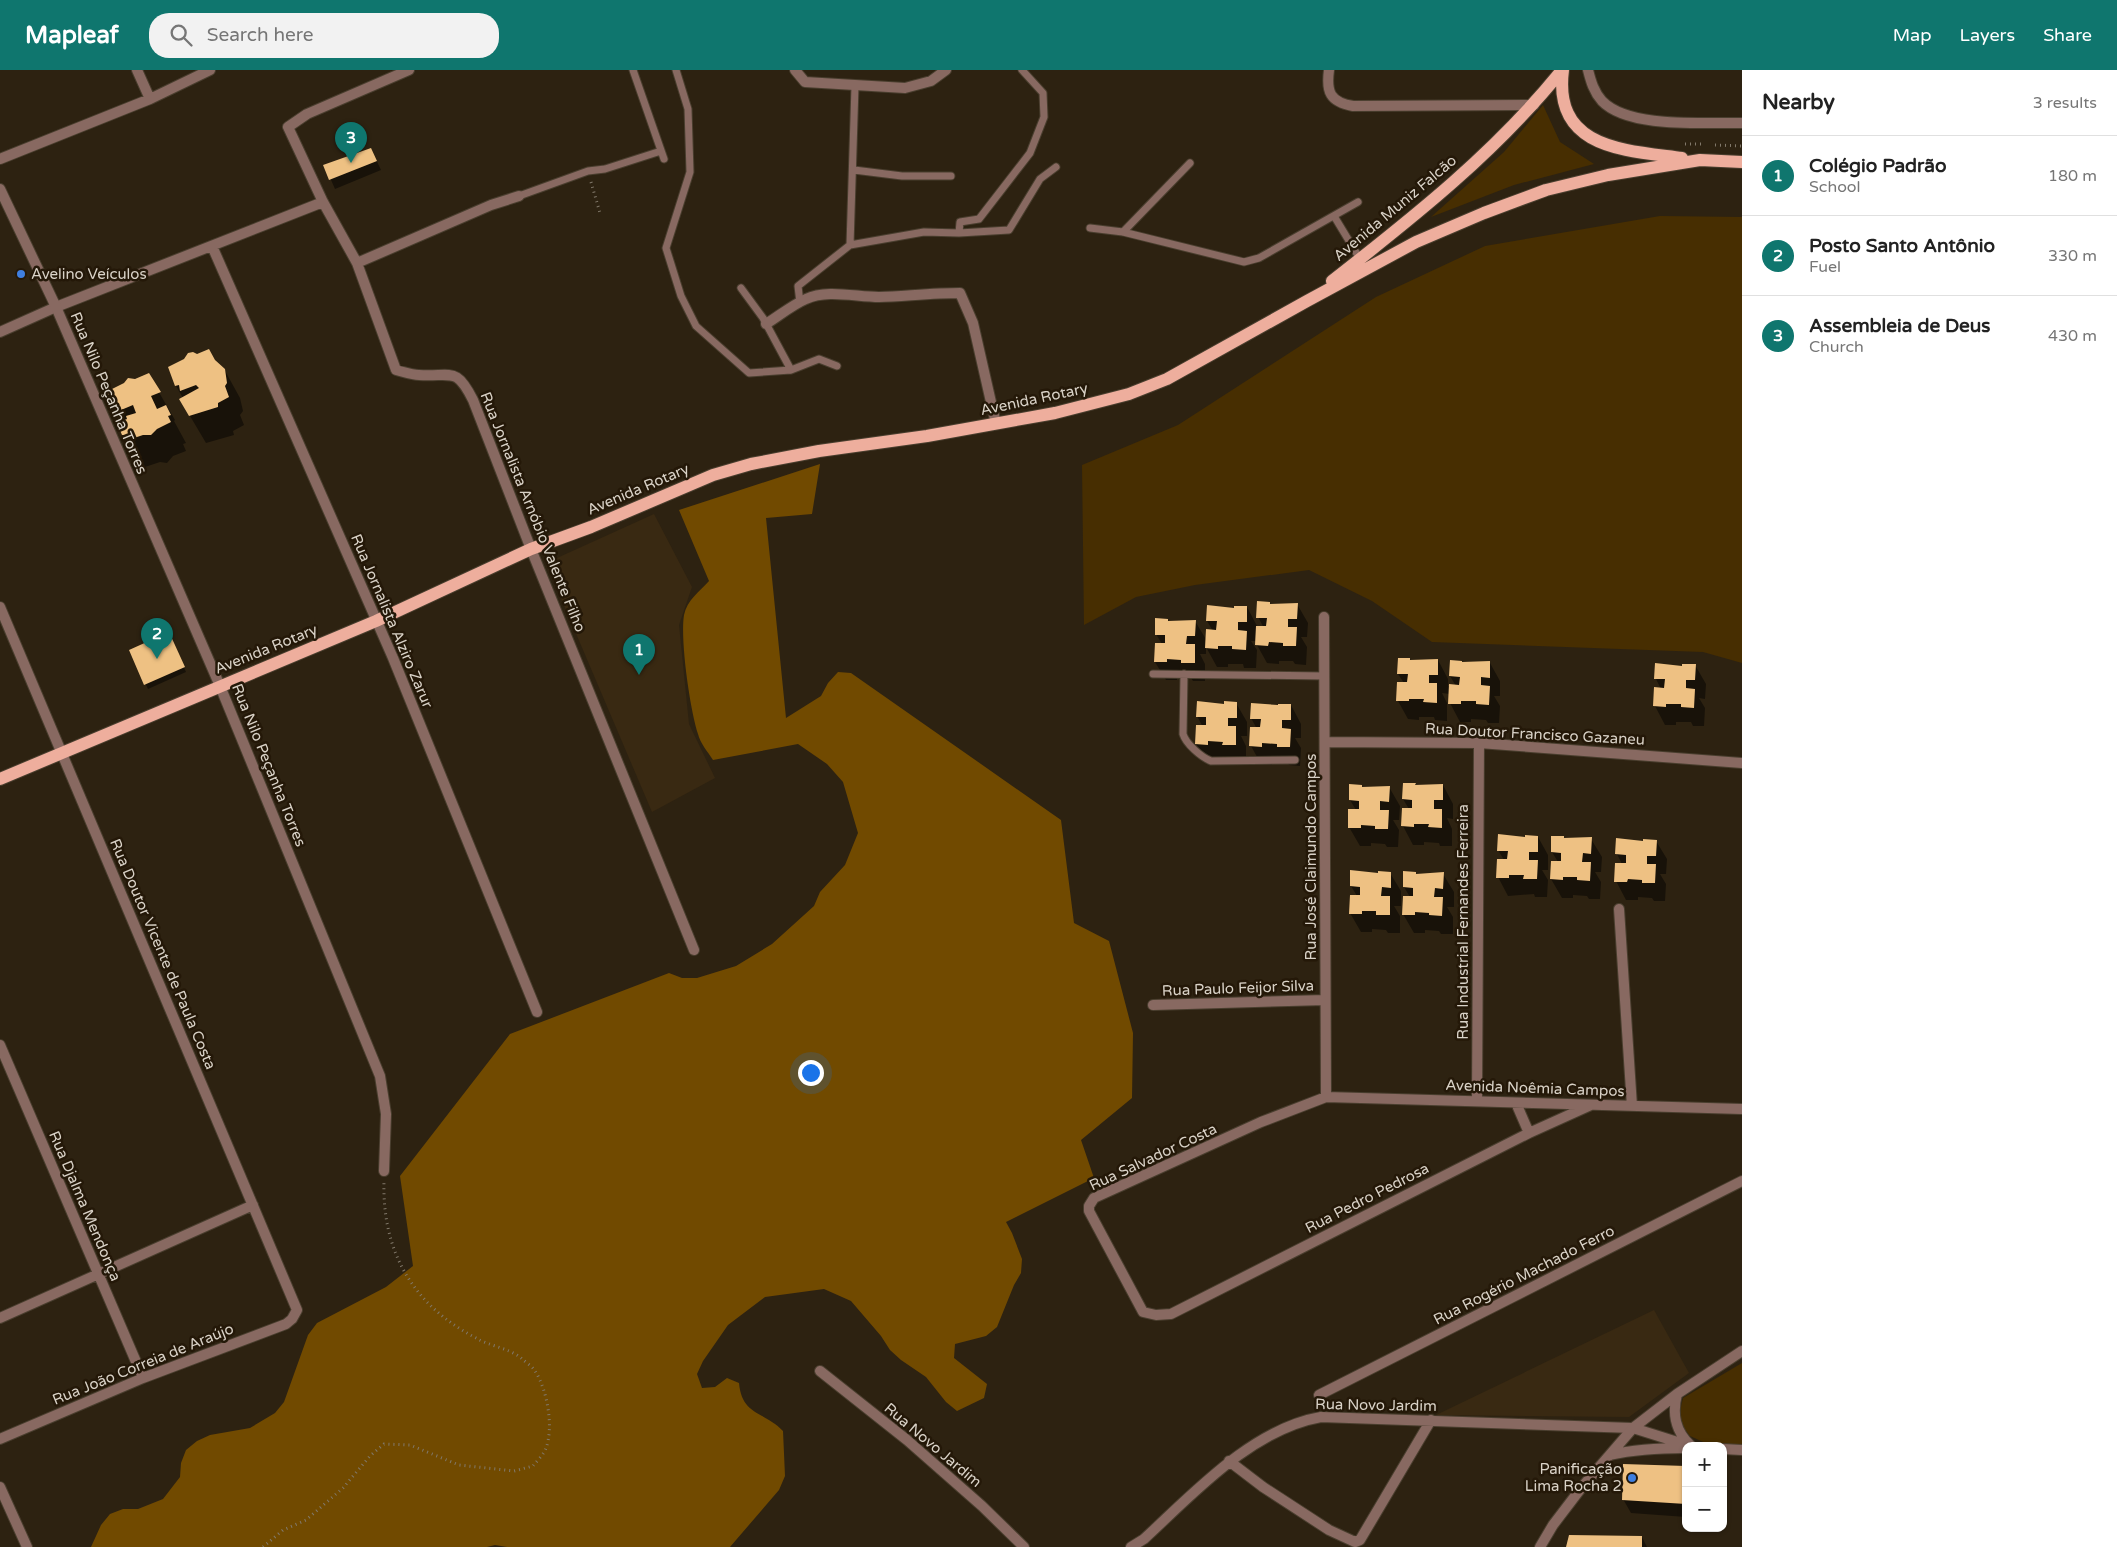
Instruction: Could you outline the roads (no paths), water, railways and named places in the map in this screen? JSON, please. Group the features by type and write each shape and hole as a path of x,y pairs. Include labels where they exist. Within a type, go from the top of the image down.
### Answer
{"main road":[{"name":"Avenida Muniz Falcão","path":"1307,301 1439,196 1534,105 1562,70"},
{"path":"1562,70 1563,96 1568,113 1575,126 1589,137 1606,146 1700,160 1742,162"},
{"path":"1307,301 1416,242 1546,190 1646,168 1700,160"},
{"name":"Avenida Rotary","path":"0,779 376,621 531,550 591,527 712,475 751,464 819,450 927,436 996,424 1073,409 1129,394 1167,379 1307,301"}],"street":[{"path":"138,70 150,98"},
{"path":"0,159 150,98 210,70"},
{"name":"Rua Jornalista Arnóbio Valente Filho","path":"409,70 307,114 288,127 323,202 357,263 396,370 418,375 452,374 461,380 467,388 694,950"},
{"path":"796,72 805,82 893,88 916,86 931,81 946,70"},
{"path":"1329,70 1329,90 1333,98 1340,104 1534,105"},
{"path":"1588,70 1592,87 1603,102 1622,114 1639,120 1742,123"},
{"name":"Rua Nilo Peçanha Torres","path":"0,189 56,307 220,686 380,1076 386,1114 384,1171"},
{"path":"357,263 491,205 519,196"},
{"path":"0,332 56,307 323,202"},
{"name":"Rua Jornalista Alziro Zarur","path":"212,246 376,621 537,1012"},
{"path":"766,324 805,299 825,295 880,297 960,293 972,324 996,424"},
{"name":"Rua Doutor Vicente de Paula Costa","path":"0,607 296,1305 296,1314"},
{"name":"Rua José Claimundo Campos","path":"1324,617 1326,676 1326,1097"},
{"name":"Rua Doutor Francisco Gazaneu","path":"1326,742 1479,743 1742,763"},
{"name":"Rua Industrial Fernandes Ferreira","path":"1477,1101 1479,743"},
{"path":"1619,909 1632,1106"},
{"name":"Rua Paulo Feijor Silva","path":"1153,1005 1325,1000"},
{"name":"Rua Djalma Mendonça","path":"0,1045 143,1378"},
{"name":"Avenida Noêmia Campos","path":"1326,1097 1742,1109"},
{"name":"Rua Salvador Costa","path":"1156,1315 1143,1312 1089,1211 1091,1201 1261,1122 1326,1097"},
{"path":"1516,1102 1529,1133"},
{"name":"Rua Pedro Pedrosa","path":"1156,1315 1171,1314 1529,1133 1591,1105"},
{"name":"Rua Rogério Machado Ferro","path":"1319,1395 1742,1181"},
{"path":"0,1318 98,1276 253,1205"},
{"name":"Rua João Correia de Araújo","path":"0,1439 143,1378 286,1324 296,1314"},
{"path":"1540,1547 1564,1510 1633,1428 1677,1394 1742,1351"},
{"name":"Rua Novo Jardim","path":"820,1371 907,1440 982,1506 1024,1547"},
{"path":"1677,1394 1674,1406 1675,1418 1679,1430 1689,1442"},
{"name":"Rua Novo Jardim","path":"1132,1547 1229,1461 1261,1441 1307,1419 1320,1417 1431,1420 1633,1428 1682,1445"},
{"path":"1229,1461 1264,1487 1329,1530 1355,1542 1360,1540 1431,1420"},
{"path":"1610,1455 1647,1448 1682,1447"},
{"path":"1727,1449 1742,1450"},
{"path":"0,1488 27,1547"}],"lane":[{"path":"633,70 664,159"},
{"path":"676,70 688,109 690,172 666,248 681,296 696,326 749,373 791,370 819,359 837,366"},
{"path":"959,233 960,222 979,219 1030,153 1044,117 1043,93 1022,70"},
{"path":"850,245 854,170 855,86"},
{"path":"519,196 588,172 605,169 662,151"},
{"path":"1122,232 1190,163"},
{"path":"800,303 798,286 850,245 924,232 959,233 1009,230 1040,179 1056,167"},
{"path":"854,170 902,176 951,176"},
{"path":"1090,228 1122,232 1244,262 1258,258 1358,202"},
{"path":"1334,216 1360,259"},
{"path":"741,288 766,324 791,370"},
{"path":"1153,674 1326,676"},
{"path":"1184,674 1183,734 1185,739 1205,759 1211,761 1295,760"}],"place":[{"name":"Assembleia de Deus","path":"351,163"},
{"name":"Avelino Veículos","path":"21,274"},
{"name":"Posto Santo Antônio","path":"157,659"},
{"name":"Colégio Padrão","path":"639,675"},
{"name":"Panificação Lima Rocha 2","path":"1632,1478"}]}
